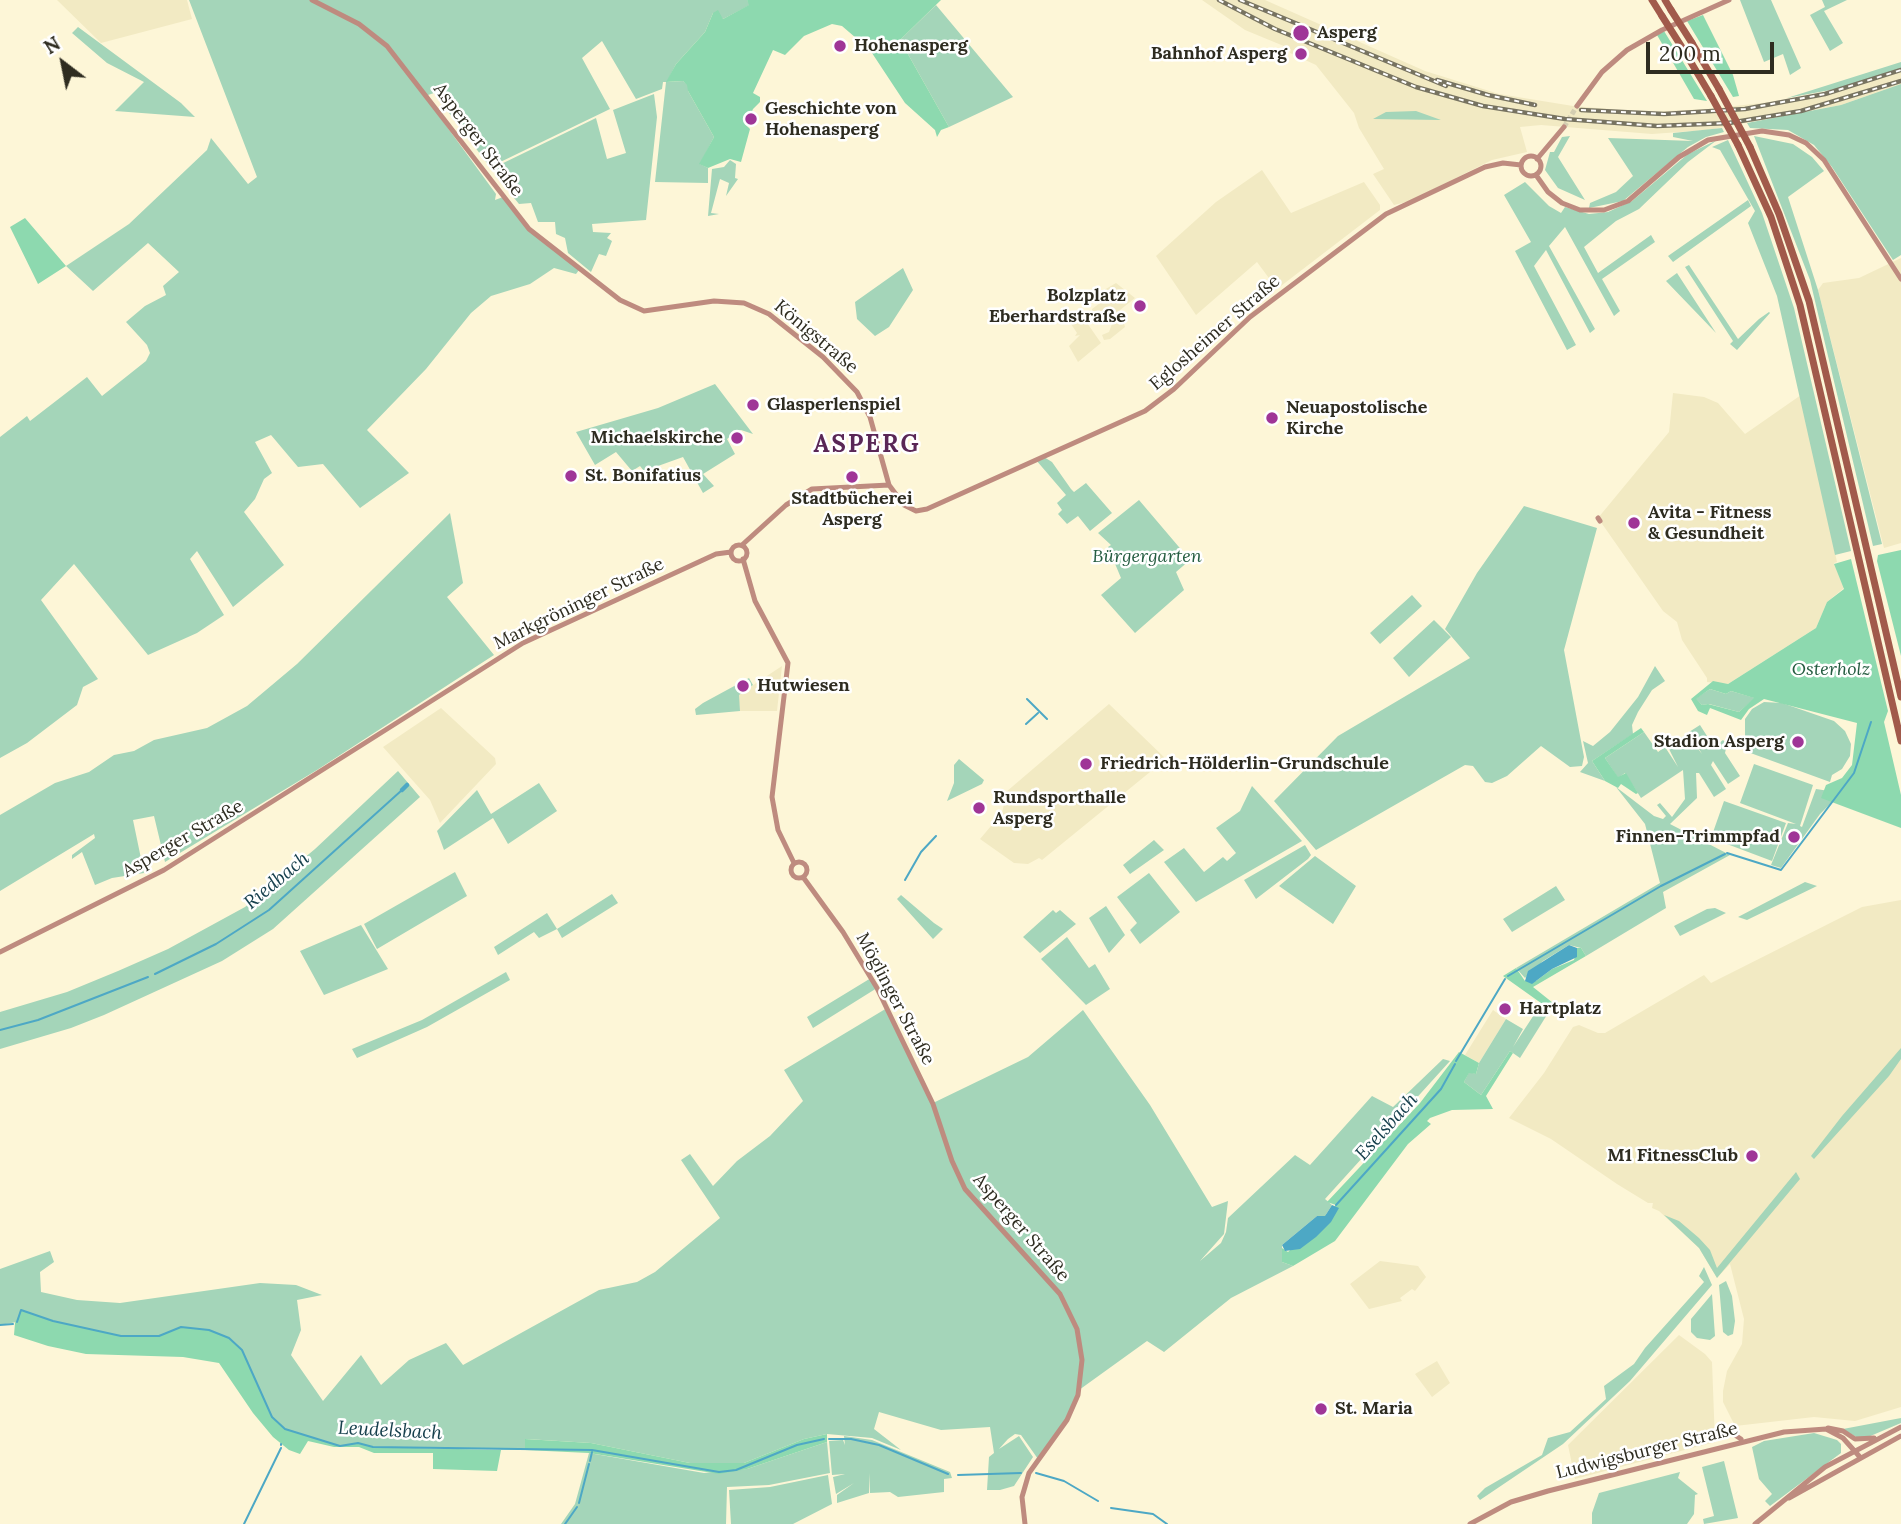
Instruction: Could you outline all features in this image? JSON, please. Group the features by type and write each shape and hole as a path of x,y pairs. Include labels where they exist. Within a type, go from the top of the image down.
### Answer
{"highway":[{"path":"1652,0 1708,89 1771,217 1800,305 1901,741"},
{"path":"1665,0 1751,148 1779,214 1809,301 1901,697"}],"main road":[{"name":"Asperger Straße","path":"312,0 359,24 387,46 409,70 523,222 562,257 621,301"},
{"path":"1577,106 1602,72 1627,50 1662,30 1729,0"},
{"path":"1537,159 1564,127"},
{"path":"1536,175 1548,192 1562,203 1580,210 1604,210 1634,197 1698,145 1726,135 1780,132 1802,141 1821,157 1901,279"},
{"path":"1536,175 1523,174 1521,164 1529,156 1537,159"},
{"path":"1536,175 1540,169 1537,159"},
{"name":"Eglosheimer Straße","path":"916,511 1145,411 1166,396 1250,317 1386,214 1485,167 1503,163 1521,164"},
{"name":"Königstraße","path":"621,301 644,311 736,302 769,314 823,357 857,392 870,417 888,485 904,505 916,511"},
{"path":"743,559 734,559 731,552 735,546 742,545 786,505 812,489 888,485"},
{"path":"742,545 746,552 743,559 755,601 788,663 772,797 778,830 794,863 793,874 803,877 807,871 806,865 794,863"},
{"name":"Markgröninger Straße","path":"375,739 523,643 707,558 731,552"},
{"name":"Asperger Straße","path":"0,953 164,870 375,739"},
{"name":"Möglinger Straße","path":"803,877 860,958 933,1104"},
{"name":"Asperger Straße","path":"933,1104 952,1161 965,1189 1060,1294 1072,1316 1080,1341 1082,1368 1078,1395 1067,1420 1029,1474 1022,1497 1025,1524"},
{"path":"1721,1426 1731,1436 1744,1440"},
{"path":"1755,1524 1840,1458 1901,1427"},
{"path":"1826,1429 1837,1428 1860,1440 1877,1438"},
{"name":"Ludwigsburger Straße","path":"1470,1524 1511,1502 1548,1491 1784,1432 1826,1429 1837,1433 1855,1450"},
{"path":"1837,1433 1844,1447 1840,1458"},
{"path":"1783,1501 1901,1436"},
{"name":"Ludwigsburger Straße","path":"1852,1437 1859,1457"}],"shaded area":[{"path":"57,0 187,0 192,19 101,43"},
{"path":"1202,0 1265,0 1425,71 1499,94 1573,106 1647,112 1708,109 1789,100 1841,88 1901,68 1901,84 1841,105 1708,130 1652,134 1541,125 1520,127 1527,152 1492,160 1410,201 1394,205 1373,174 1384,169 1359,128 1354,113 1316,65 1290,53 1291,49 1245,30"},
{"path":"1262,170 1291,213 1364,182 1380,205 1380,210 1277,289 1257,262 1196,315 1156,256 1216,202"},
{"path":"1901,258 1901,543 1884,548 1818,290 1823,283 1859,278"},
{"path":"1116,283 1135,298 1120,310 1125,327 1110,339 1104,340 1102,335 1109,332 1112,324 1110,315 1100,312 1092,314 1092,309 1104,300 1099,293"},
{"path":"1078,310 1101,343 1078,362 1069,346 1080,335 1075,336 1077,333 1067,318"},
{"name":"Osterholz","path":"1673,393 1704,397 1718,403 1745,434 1801,395 1837,562 1834,563 1844,588 1827,602 1816,628 1728,684 1707,682 1682,640 1677,622 1663,611 1598,518 1669,432"},
{"path":"782,666 777,711 740,711 738,695"},
{"path":"1109,704 1166,759 1042,860 1039,858 1028,864 1014,863 980,839 1002,813 1004,804 999,798"},
{"path":"441,708 495,758 496,764 440,823 430,800 383,747"},
{"path":"1901,900 1901,1407 1855,1421 1814,1417 1735,1426 1723,1402 1723,1391 1727,1371 1742,1344 1744,1319 1730,1264 1717,1278 1699,1248 1659,1211 1652,1208 1653,1203 1648,1203 1617,1184 1551,1139 1509,1118 1544,1073 1573,1027 1579,1025 1605,1033 1704,975 1711,983 1862,907"},
{"path":"1493,1010 1506,1019 1479,1063 1465,1055"},
{"path":"1380,1261 1418,1266 1426,1277 1415,1291 1412,1289 1400,1298 1402,1301 1369,1309 1350,1284"},
{"path":"1679,1335 1712,1362 1715,1442 1575,1479 1568,1445"},
{"path":"1437,1361 1450,1383 1432,1397 1415,1374"}],"green space":[{"path":"189,0 747,0 750,5 723,19 713,13 705,32 676,64 667,82 683,81 688,85 688,91 714,137 700,164 708,168 708,183 655,182 666,82 663,82 662,89 636,99 602,41 582,58 610,109 490,167 434,93 428,95 439,116 496,194 495,200 503,197 522,222 579,270 576,274 554,268 530,284 491,296 471,313 426,369 367,430 409,473 360,508 323,464 298,467 271,435 255,442 272,473 264,479 255,499 244,512 284,565 233,607 197,551 190,559 224,615 197,633 148,655 74,564 41,600 98,679 83,687 77,705 27,743 0,758 0,437 27,416 30,421 87,377 102,396 146,361 150,353 147,345 126,322 145,306 166,295 163,286 179,272 148,243 93,291 66,266 129,224 207,150 211,138 248,184 257,177"},
{"path":"747,0 941,0 900,40 949,127 941,130 937,137 935,130 905,103 870,50 842,26 832,24 804,36 785,55 773,50 753,93 760,97 760,102 753,109 746,125 750,129 741,162 730,159 708,168 699,164 714,137 687,85 683,81 666,82 676,64 705,32 713,13 718,10 723,19 749,5"},
{"path":"1740,0 1771,0 1801,68 1790,75 1783,54 1764,62"},
{"path":"1822,0 1847,0 1824,11 1843,43 1830,51 1810,15 1825,7"},
{"path":"936,5 1013,97 949,127 900,40"},
{"path":"1703,15 1733,75 1739,96 1733,97 1687,21"},
{"path":"78,27 181,103 195,117 115,111 144,82 107,63 72,33"},
{"path":"1664,31 1707,101 1694,99 1657,35"},
{"path":"1901,62 1901,68 1841,88 1787,98"},
{"path":"1901,84 1901,255 1893,260 1832,167 1814,145 1788,130 1750,128 1747,123 1841,105"},
{"path":"654,94 657,117 646,220 592,224 593,232 611,233 607,238 612,241 606,256 599,254 591,272 568,253 565,238 556,234 555,222 538,222 531,203 519,204 510,193 512,185 504,184 493,168 596,118 607,159 626,153 613,110"},
{"path":"1416,111 1441,120 1373,119 1386,112"},
{"path":"1722,128 1724,132 1706,137 1688,147 1623,201 1589,208 1590,203 1616,192 1633,176 1608,138 1693,141 1673,137 1673,133"},
{"path":"1570,136 1558,157 1585,200 1558,188 1545,170 1550,152 1554,152 1562,137"},
{"path":"1754,136 1793,144 1812,157 1824,171 1788,197 1818,290 1882,544 1873,546 1810,280"},
{"path":"1717,140 1688,162 1639,209 1616,221 1584,247 1598,273 1651,235 1655,242 1602,279 1620,311 1614,316 1565,227 1549,246 1595,329 1590,333 1546,250 1534,266 1576,345 1567,350 1515,251 1531,242 1504,195 1525,182 1549,206 1561,213 1565,207 1589,214 1608,212 1632,201 1688,154"},
{"path":"1728,140 1762,213 1794,308 1851,551 1835,555 1777,296 1748,223 1755,211 1720,150 1712,147"},
{"path":"730,160 736,164 735,178 738,179 726,196 729,183 720,179 711,213 719,214 708,216 712,169 724,167"},
{"path":"1748,200 1751,206 1673,262 1668,256"},
{"path":"25,218 66,266 38,284 10,227"},
{"path":"1689,265 1738,339 1759,319 1770,313 1737,350 1730,344 1733,341 1685,267"},
{"path":"903,268 913,290 889,327 875,336 857,319 855,302"},
{"path":"1677,273 1716,333 1666,281"},
{"path":"715,384 753,434 741,430 727,439 735,454 703,474 714,486 703,493 683,457 644,471 640,466 632,471 616,452 595,465 576,432 658,408"},
{"path":"1044,457 1052,462 1074,492 1086,483 1112,513 1090,531 1078,516 1067,524 1058,514 1062,510 1057,503 1066,495 1036,460"},
{"name":"Bürgergarten","path":"1139,500 1190,560 1176,572 1184,590 1135,633 1101,595 1121,578 1108,547 1111,545 1098,533"},
{"path":"1524,506 1597,528 1564,650 1584,757 1582,766 1570,767 1541,746 1507,776 1492,783 1485,782 1473,766 1465,765 1316,850 1274,801 1338,736 1470,658 1445,629 1477,573"},
{"path":"450,513 463,583 447,597 494,655 317,770 165,862 154,816 133,820 144,873 112,878 95,885 82,852 72,859 72,855 95,838 94,834 0,891 0,815 55,783 89,772 114,755 134,751 154,740 207,728 247,706 297,664"},
{"name":"Osterholz","path":"1901,550 1901,656 1877,561 1878,555"},
{"name":"Osterholz","path":"1851,559 1888,711 1884,722 1901,795 1901,828 1821,798 1826,785 1842,778 1852,765 1857,723 1764,699 1749,709 1741,720 1710,708 1707,715 1698,711 1691,699 1713,681 1728,684 1816,628 1827,602 1844,589 1834,564","holes":["1710,689 1726,694 1731,691 1754,698 1739,712 1702,705 1696,699"]},
{"path":"1412,595 1422,606 1380,644 1370,633"},
{"path":"1434,620 1451,637 1409,677 1393,658"},
{"path":"1655,666 1665,681 1652,690 1638,712 1632,725 1633,734 1592,761 1605,781 1580,772 1588,763 1583,741 1593,746 1610,732 1638,697"},
{"name":"Hutwiesen","path":"749,678 753,685 739,695 740,711 696,715 695,709 703,703"},
{"path":"1710,689 1726,694 1731,691 1755,698 1739,712 1709,704 1702,705 1695,699"},
{"name":"Stadion Asperg","path":"1764,702 1782,703 1834,721 1845,731 1851,744 1850,756 1842,769 1832,775 1830,782 1745,751 1745,719 1752,709"},
{"path":"1700,725 1714,747 1723,740 1727,744 1725,753 1740,776 1728,784 1713,761 1711,765 1726,789 1714,797 1699,773 1696,773 1697,798 1670,824 1730,855 1663,892 1666,908 1586,956 1581,948 1569,945 1543,961 1525,978 1516,968 1660,883 1645,824 1616,787 1654,816 1663,819 1666,816 1657,805 1660,803 1672,817 1685,799 1683,770 1641,798 1625,773 1618,778 1605,758 1644,732 1658,752 1665,747 1678,767 1668,747 1687,734 1702,754 1689,732"},
{"path":"1641,728 1644,732 1605,758 1618,777 1626,773 1638,793 1636,794 1621,784 1618,788 1605,781 1592,761"},
{"path":"959,759 984,780 982,784 947,801 954,783 954,765"},
{"path":"1754,764 1813,785 1800,826 1802,827 1816,789 1836,792 1835,799 1820,814 1781,868 1771,865 1788,823 1796,824 1740,803"},
{"path":"398,771 420,797 273,929 222,961 104,1015 71,1028 0,1049 0,1012 67,992 118,971 168,949 245,907 315,849"},
{"path":"539,783 557,811 508,844 493,818 444,850 437,831 477,790 491,814"},
{"path":"1252,786 1302,841 1196,902 1164,862 1184,848 1204,872 1223,857 1227,861 1236,853 1216,828 1240,811"},
{"path":"1724,801 1786,823 1772,861 1711,838"},
{"path":"1154,840 1164,850 1130,874 1123,865"},
{"path":"1305,845 1311,855 1308,859 1256,899 1244,880"},
{"path":"1315,856 1356,886 1333,924 1279,886"},
{"path":"455,872 467,896 377,949 364,924"},
{"path":"1149,873 1180,912 1140,944 1130,930 1137,923 1117,897"},
{"path":"1805,882 1817,886 1747,920 1738,917"},
{"path":"1556,886 1565,900 1512,932 1503,919"},
{"path":"612,894 618,903 562,938 557,929"},
{"path":"901,895 943,929 933,939 897,899"},
{"path":"1106,906 1125,935 1109,953 1089,918"},
{"path":"1715,908 1726,913 1680,936 1674,926 1707,909"},
{"path":"1053,910 1056,913 1060,910 1076,924 1040,953 1023,937"},
{"path":"547,913 557,929 539,938 534,932 498,955 494,947"},
{"path":"361,925 388,969 324,995 300,951"},
{"path":"1067,937 1089,968 1095,964 1110,989 1086,1005 1041,959"},
{"path":"1577,948 1581,948 1586,956 1533,987 1558,1007 1555,1013 1503,976 1516,968 1525,981 1536,981 1552,969 1574,960"},
{"path":"506,972 510,980 427,1027 357,1058 352,1049 422,1020"},
{"path":"871,978 877,988 813,1028 807,1017"},
{"path":"1541,1004 1550,1010 1520,1058 1510,1051 1481,1095 1464,1082 1469,1072 1476,1074 1479,1063 1506,1019 1523,1029 1513,1047"},
{"path":"887,1008 933,1103 1028,1057 1083,1010 1150,1105 1212,1207 1228,1201 1224,1234 1200,1261 1221,1243 1226,1232 1228,1218 1295,1155 1310,1165 1372,1096 1393,1107 1443,1059 1450,1061 1325,1199 1332,1205 1325,1216 1317,1216 1282,1245 1282,1262 1293,1266 1231,1298 1164,1352 1147,1341 1079,1390 1072,1410 1038,1459 1021,1435 1015,1434 1008,1439 999,1449 1019,1436 1033,1457 1014,1486 1000,1490 987,1490 989,1457 994,1453 990,1427 941,1430 879,1412 874,1429 901,1450 872,1438 827,1434 804,1439 744,1463 690,1463 591,1443 526,1439 525,1450 373,1447 358,1443 340,1446 285,1429 272,1417 242,1350 209,1330 181,1327 159,1336 121,1336 53,1321 21,1310 17,1322 0,1325 0,1269 50,1251 54,1262 40,1272 41,1292 77,1300 120,1303 260,1283 296,1285 322,1295 297,1300 301,1330 291,1355 323,1401 361,1355 381,1385 409,1360 446,1343 463,1365 599,1290 637,1282 655,1272 720,1218 681,1160 690,1154 713,1186 737,1161 770,1136 803,1101 784,1070"},
{"path":"1901,1048 1901,1059 1889,1076 1814,1159 1811,1156 1842,1116"},
{"path":"1510,1051 1513,1053 1486,1096 1493,1109 1452,1110 1430,1118 1427,1121 1431,1124 1408,1144 1335,1241 1293,1266 1282,1262 1282,1248 1288,1252 1336,1205 1327,1202 1420,1103 1459,1052 1479,1063 1476,1074 1469,1073 1464,1082 1481,1095"},
{"path":"1796,1172 1800,1179 1717,1278 1699,1248 1664,1215 1679,1221 1699,1238 1710,1250 1717,1268"},
{"path":"1704,1267 1712,1285 1630,1381 1563,1444 1480,1500 1477,1496 1485,1488 1542,1455 1548,1438 1570,1432 1606,1399 1604,1386 1634,1364 1704,1282 1699,1276"},
{"path":"1726,1281 1732,1296 1735,1321 1733,1334 1728,1336 1723,1332 1719,1285"},
{"path":"1712,1294 1715,1336 1710,1340 1697,1338 1691,1332 1691,1319"},
{"path":"21,1310 53,1321 121,1336 159,1336 181,1327 209,1330 229,1338 242,1350 272,1417 285,1429 340,1446 358,1443 373,1447 501,1450 497,1471 433,1469 433,1453 374,1453 359,1447 334,1447 308,1441 300,1454 289,1450 273,1437 219,1363 183,1357 86,1354 48,1346 14,1335 15,1323"},
{"path":"1901,1418 1901,1423 1868,1437 1858,1438 1843,1429"},
{"path":"1814,1433 1837,1440 1841,1444 1841,1453 1770,1506 1765,1501 1772,1494 1759,1479 1752,1447 1764,1441"},
{"path":"827,1434 827,1442 747,1469 719,1474 589,1453 525,1450 525,1439 591,1443 690,1463 744,1463 804,1439"},
{"path":"844,1436 872,1440 950,1472 952,1478 944,1479 944,1492 898,1497 890,1492 870,1493 869,1473 869,1493 837,1503 837,1495 854,1483 836,1494 833,1477 845,1474 832,1475 829,1441 843,1440 845,1445"},
{"path":"827,1442 830,1473 769,1485 727,1487 726,1524 561,1524 575,1504 589,1453 704,1473 747,1469"},
{"path":"1724,1461 1738,1518 1704,1524 1703,1519 1714,1516 1702,1467"},
{"path":"1680,1472 1678,1478 1698,1494 1695,1495 1694,1514 1687,1524 1592,1524 1592,1513 1599,1493"},
{"path":"828,1475 832,1504 793,1524 731,1524 729,1490 770,1487"}],"water":[{"path":"1569,945 1577,948 1577,957 1552,969 1532,984 1525,981 1528,971"},
{"path":"1332,1205 1339,1208 1331,1222 1316,1237 1300,1249 1285,1251 1282,1245 1317,1216 1325,1216"}],"waterway":[{"path":"1027,699 1047,719"},
{"path":"1026,724 1038,713"},
{"name":"Eselsbach","path":"1727,853 1781,870 1854,773 1871,722"},
{"name":"Riedbach","path":"402,790 407,785"},
{"name":"Riedbach","path":"155,974 216,944 269,910 402,790"},
{"path":"905,880 921,852 936,836"},
{"name":"Eselsbach","path":"1661,886 1725,854"},
{"name":"Eselsbach","path":"1508,976 1661,886"},
{"name":"Riedbach","path":"0,1030 38,1020 148,977"},
{"name":"Eselsbach","path":"1456,1061 1505,979"},
{"name":"Eselsbach","path":"1336,1205 1441,1089 1455,1064"},
{"name":"Leudelsbach","path":"17,1322 21,1310 53,1321 121,1336 159,1336 181,1327 209,1330 229,1338 242,1350 272,1417 285,1429 340,1446 358,1443 373,1447 592,1450 719,1472 736,1470 797,1445 824,1439"},
{"name":"Leudelsbach","path":"0,1325 13,1324"},
{"name":"Leudelsbach","path":"829,1439 851,1439 879,1445 948,1474"},
{"path":"244,1524 281,1448"},
{"path":"590,1461 592,1452"},
{"path":"579,1503 589,1464"},
{"name":"Leudelsbach","path":"958,1475 1021,1473"},
{"name":"Leudelsbach","path":"1036,1473 1064,1481 1098,1501"},
{"path":"565,1524 577,1507"},
{"name":"Leudelsbach","path":"1111,1508 1153,1514 1167,1524"}],"tunnel":[{"path":"1564,127 1577,106"}],"railway":[{"path":"1219,0 1275,29 1416,87 1483,106 1565,119 1657,126 1729,123 1801,111 1901,81"},
{"path":"1240,0 1446,86"},
{"path":"1581,110 1664,114 1745,109 1825,94 1901,70"},
{"path":"1437,80 1535,105"}],"place":[{"name":"Asperg","path":"1301,33"},
{"name":"Hohenasperg","path":"840,46"},
{"name":"Bahnhof Asperg","path":"1301,54"},
{"name":"Geschichte von Hohenasperg","path":"751,119"},
{"name":"Bolzplatz Eberhardstraße","path":"1140,306"},
{"name":"Glasperlenspiel","path":"753,405"},
{"name":"Neuapostolische Kirche","path":"1272,418"},
{"name":"Michaelskirche","path":"737,438"},
{"name":"St. Bonifatius","path":"571,476"},
{"name":"Stadtbücherei Asperg","path":"852,477"},
{"name":"Avita - Fitness & Gesundheit","path":"1634,523"},
{"name":"Hutwiesen","path":"743,686"},
{"name":"Stadion Asperg","path":"1798,742"},
{"name":"Friedrich-Hölderlin-Grundschule","path":"1086,764"},
{"name":"Rundsporthalle Asperg","path":"979,808"},
{"name":"Finnen-Trimmpfad","path":"1794,837"},
{"name":"Hartplatz","path":"1505,1009"},
{"name":"M1 FitnessClub","path":"1752,1156"},
{"name":"St. Maria","path":"1321,1409"}],"district":[{"name":"ASPERG","path":"867,445"}]}
